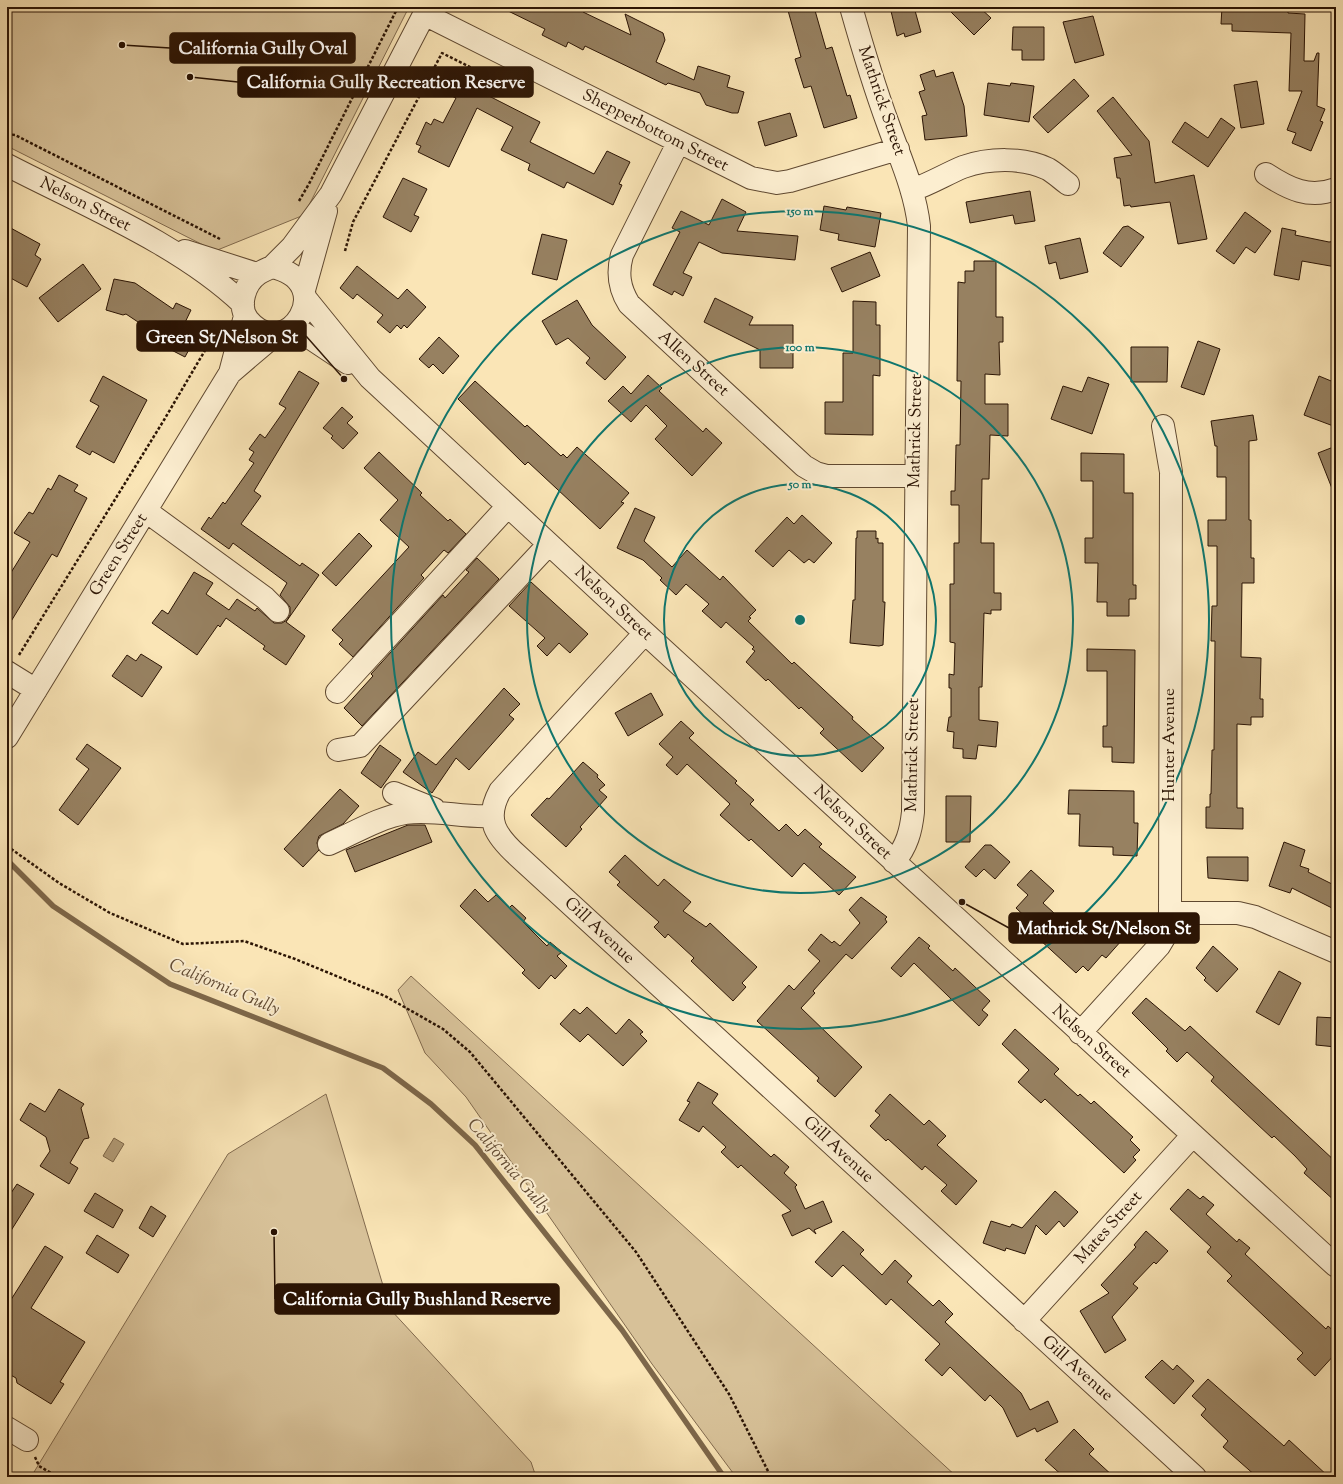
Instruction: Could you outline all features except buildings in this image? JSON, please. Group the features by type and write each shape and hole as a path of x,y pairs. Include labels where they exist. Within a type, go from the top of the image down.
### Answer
{"street":[{"name":"Mathrick Street","path":"851,7 876,90 912,190 919,226 913,812 908,838 902,851 894,862"},
{"name":"Shepperbottom Street","path":"426,11 678,143 751,178 777,183 805,178 898,150"},
{"path":"331,194 305,294 304,310 300,318 283,331 261,330 252,325 244,310 246,289 292,247 331,194 426,11"},
{"name":"Allen Street","path":"678,143 622,255 619,267 622,293 629,304 804,466 827,476 916,476"},
{"path":"912,190 929,184 963,168 994,160 1010,160 1039,165 1050,170 1068,184"},
{"name":"Nelson Street","path":"7,165 162,245 230,291 244,310"},
{"path":"1266,174 1297,191 1316,194 1336,189"},
{"name":"Nelson Street","path":"162,245 265,271"},
{"path":"265,271 281,269 290,274 305,294"},
{"name":"Nelson Street","path":"305,294 370,378"},
{"name":"Green Street","path":"7,736 230,374 244,310"},
{"name":"Nelson Street","path":"283,331 303,333 370,378 1080,1033 1336,1266"},
{"name":"Green Street","path":"230,374 283,331"},
{"name":"Hunter Avenue","path":"1080,1033 1159,946 1165,936 1170,913 1171,472 1163,426"},
{"path":"338,692 508,506"},
{"path":"146,511 265,598 278,611"},
{"path":"338,750 360,746 549,544"},
{"path":"330,844 381,820 400,815 440,812 483,816 500,791 645,633"},
{"path":"13,664 36,690"},
{"path":"394,793 424,803 440,812"},
{"name":"Gill Avenue","path":"483,816 518,856 1195,1477"},
{"path":"1170,913 1238,913 1255,917 1336,952"},
{"name":"Mates Street","path":"1024,1321 1193,1135"},
{"path":"7,1428 27,1440"}],"path":[{"path":"295,207 310,182 398,7"},
{"path":"345,251 354,222 442,53 516,90"},
{"path":"7,134 16,135 222,241"},
{"path":"13,664 164,420 217,330"},
{"path":"7,846 59,883 110,913 183,944 244,941 385,996 443,1029 470,1052 636,1252 730,1394 771,1477"},
{"path":"27,1440 39,1466 58,1477"}],"shaded area":[{"path":"7,7 409,7 304,215 215,251 7,146"},
{"path":"411,976 957,1477 736,1477 652,1364 466,1097 425,1053 398,990"},
{"path":"326,1094 390,1309 531,1462 536,1477 31,1477 228,1154"},
{"path":"114,1138 124,1144 113,1162 103,1156"}],"waterway":[{"name":"California Gully","path":"7,860 53,906 170,984 383,1068 431,1104 475,1145 622,1330 724,1477"}],"place":[{"name":"California Gully Oval","path":"122,45"},
{"name":"California Gully Recreation Reserve","path":"190,77"},
{"name":"Green St/Nelson St","path":"344,379"},
{"name":"Mathrick St/Nelson St","path":"962,902"},
{"name":"California Gully Bushland Reserve","path":"274,1232"}]}
